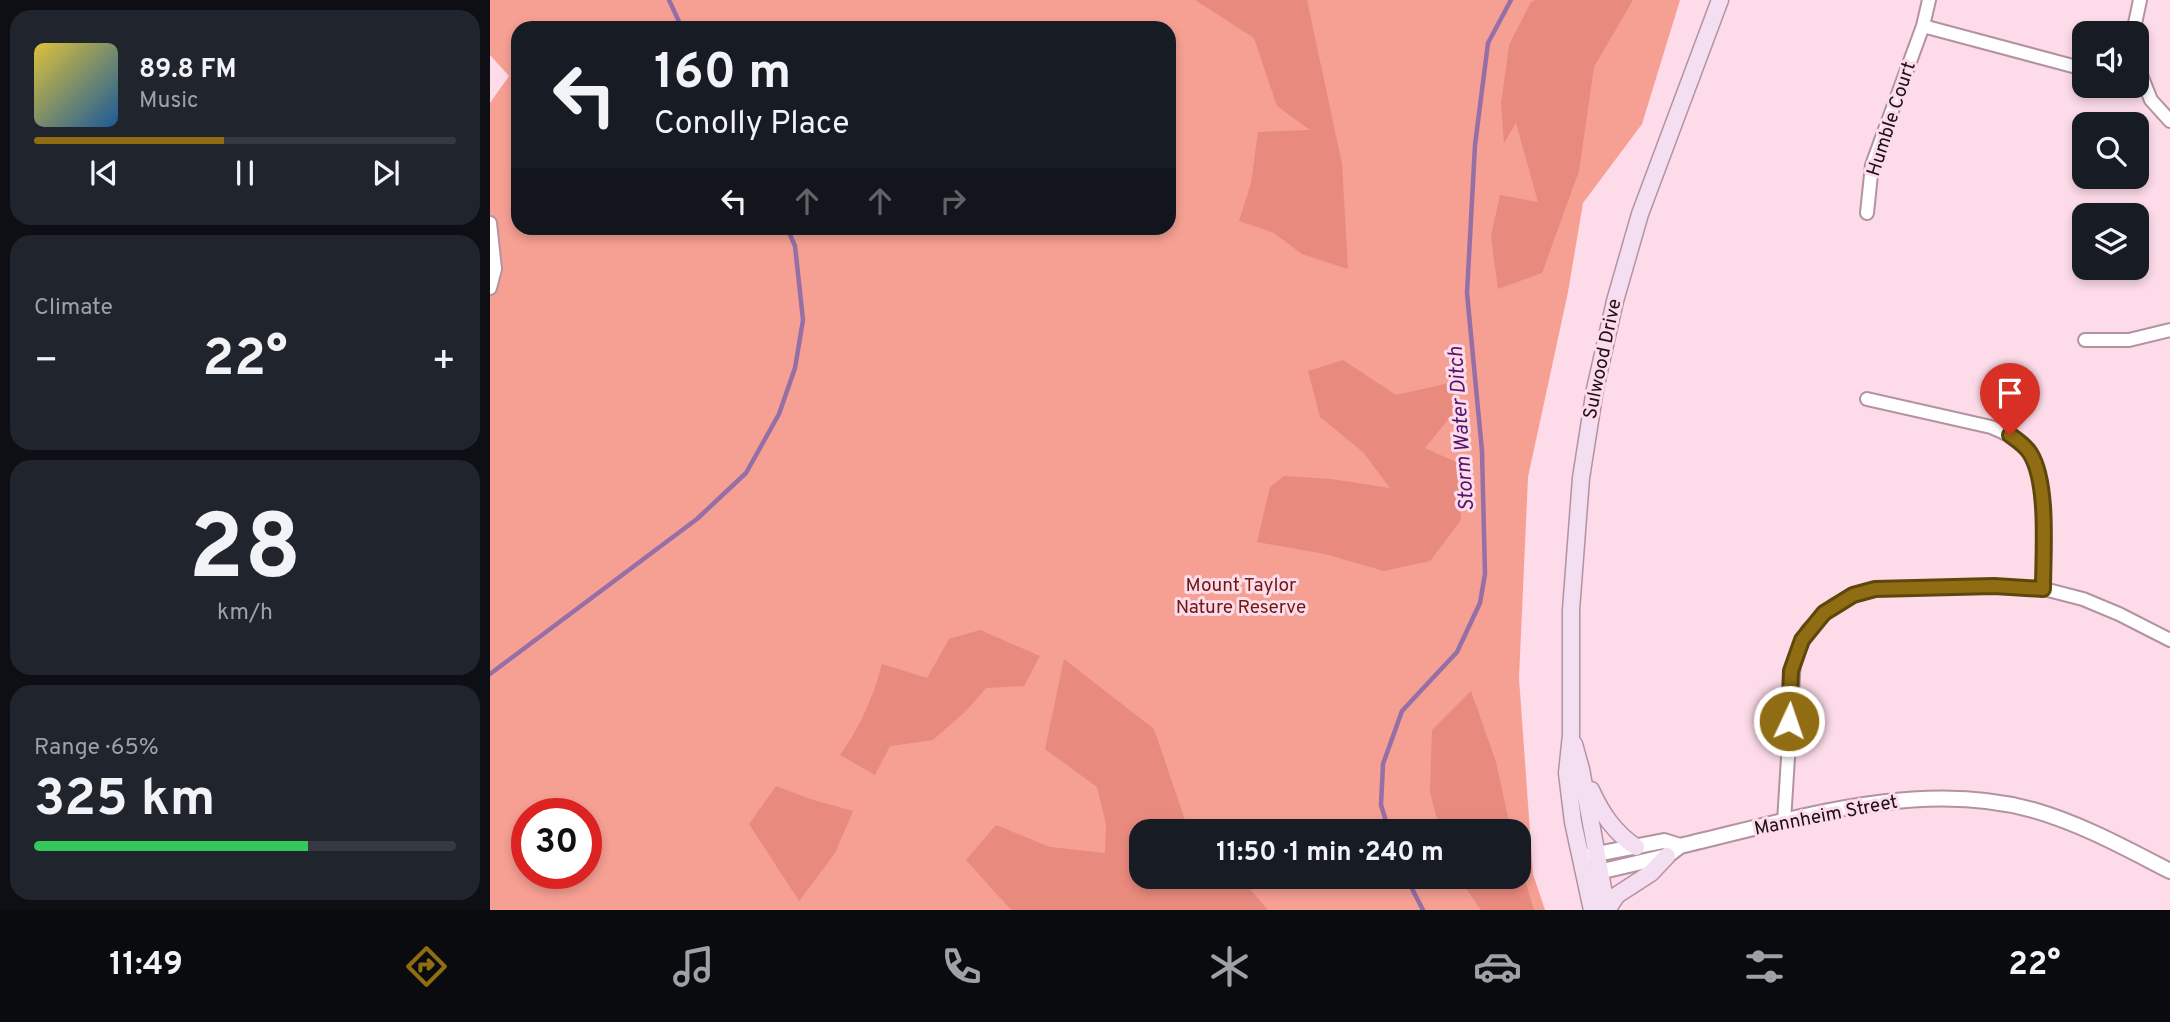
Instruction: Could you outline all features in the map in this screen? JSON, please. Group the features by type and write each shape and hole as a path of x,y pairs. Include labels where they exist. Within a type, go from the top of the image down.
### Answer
{"main road":[{"name":"Sulwood Drive","path":"1588,856 1573,822 1567,773 1571,735 1571,610 1576,522 1595,389 1615,301 1640,214 1720,0"},
{"name":"Sulwood Drive","path":"1571,735 1581,769 1588,856 1592,874 1607,910"},
{"path":"1581,769 1600,810 1622,838 1636,847"},
{"path":"1607,910 1617,895 1651,873 1674,851"},
{"name":"Sulwood Drive","path":"1592,874 1592,910"}],"street":[{"name":"Humble Court","path":"1867,213 1872,165 1923,26 1929,0"},
{"path":"2136,21 2140,0"},
{"path":"1923,26 2072,66"},
{"path":"2149,95 2170,121"},
{"path":"490,223 495,269 490,288"},
{"path":"2085,340 2129,340 2170,330"},
{"path":"1867,399 1991,427 2010,435 2024,446 2038,470 2042,489 2043,589"},
{"path":"1784,822 1791,671 1802,640 1824,613 1853,595 1875,589 1994,586 2043,589 2083,599 2170,640"},
{"name":"Mannheim Street","path":"1592,874 1784,822 1882,802 1917,799 1986,801 2031,810 2073,823 2170,871"},
{"name":"Mannheim Street","path":"1588,856 1664,841 1674,851"}],"green space":[{"name":"Mount Taylor Nature Reserve","path":"490,0 1680,0 1642,124 1583,203 1568,292 1528,477 1519,678 1529,819 1129,819 1129,889 1531,889 1531,846 1533,874 1545,910 490,910 490,103 509,76 490,55"}],"shaded area":[{"path":"1195,0 1307,0 1342,164 1348,269 1302,254 1274,233 1239,221 1251,183 1258,132 1310,130 1277,106 1254,38"},
{"path":"1633,0 1594,67 1579,171 1542,273 1498,289 1491,236 1500,195 1538,202 1516,123 1504,143 1501,104 1509,45 1531,2"},
{"path":"1343,360 1396,395 1454,382 1456,410 1425,448 1458,463 1461,520 1430,561 1384,571 1325,554 1257,542 1270,487 1284,476 1331,479 1390,488 1363,452 1320,417 1308,371"},
{"path":"980,630 1040,656 1024,686 986,688 966,711 933,740 890,746 875,775 840,755 865,712 882,664 927,678 949,639"},
{"path":"1064,659 1154,729 1185,819 1129,819 1129,889 1250,889 1268,910 1011,910 966,860 996,825 1050,847 1105,853 1106,824 1097,787 1045,749"},
{"path":"1471,691 1496,762 1508,819 1437,819 1430,792 1432,730"},
{"path":"776,786 853,811 835,853 799,901 749,824"},
{"path":"1466,889 1528,889 1534,910 1481,910"}],"waterway":[{"path":"669,0 679,21"},
{"name":"Storm Water Ditch","path":"1385,819 1381,805 1383,764 1402,711 1457,652 1480,603 1485,574 1482,451 1467,293 1475,145 1488,43 1511,0"},
{"path":"490,674 697,519 746,473 779,414 795,368 803,320 795,246 790,235"},
{"name":"Storm Water Ditch","path":"1412,889 1423,910"}],"route":[{"path":"1789,721 1791,671 1802,640 1824,613 1853,595 1875,589 1994,586 2043,589 2042,489 2038,470 2030,453 2010,435"}]}
